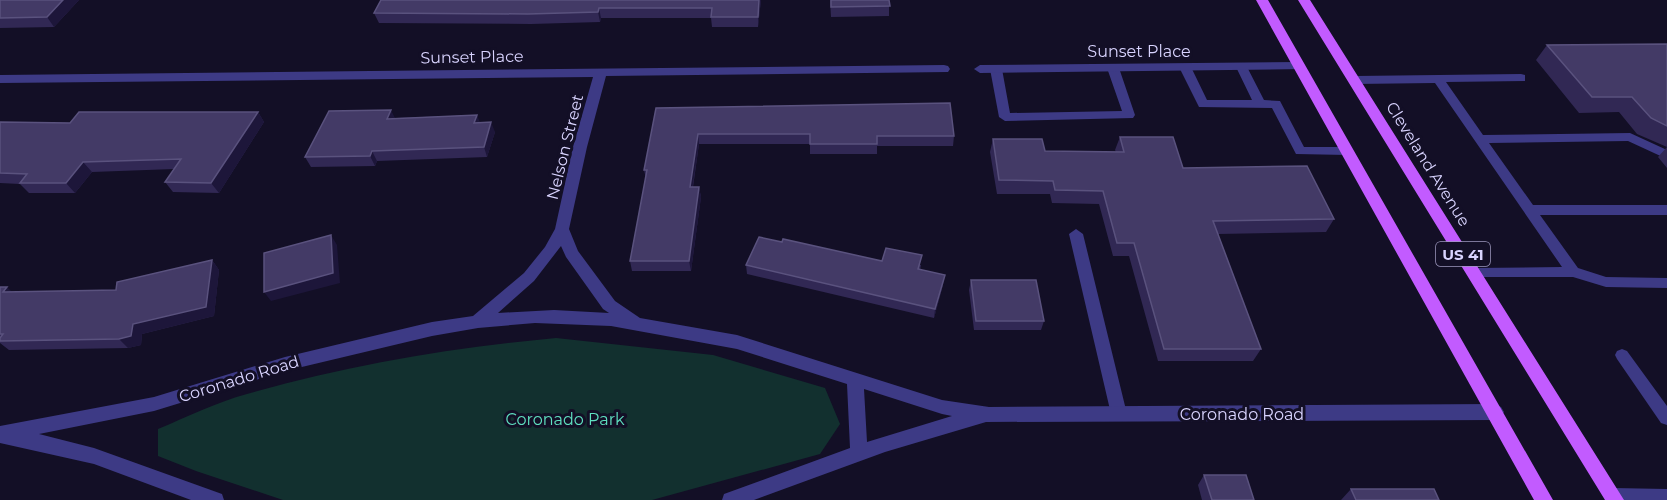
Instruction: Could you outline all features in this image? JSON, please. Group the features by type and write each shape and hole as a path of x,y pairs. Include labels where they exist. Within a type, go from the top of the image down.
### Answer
{"main road":[{"name":"US 41","path":"1262,0 1544,500"},
{"name":"Cleveland Avenue","path":"1304,0 1614,498"}],"street":[{"name":"Sunset Place","path":"980,69 1299,66"},
{"name":"Sunset Place","path":"0,79 944,69"},
{"name":"Nelson Street","path":"562,229 580,147 601,72"},
{"path":"477,322 529,277 550,251 562,229"},
{"name":"Coronado Road","path":"562,229 571,254 609,305 636,324"},
{"name":"Coronado Road","path":"0,435 154,404 285,364 432,329 539,315 610,319 737,342 942,407 989,415 1495,412"},
{"path":"855,380 859,454"},
{"name":"Coronado Road","path":"731,500 926,430 989,415"},
{"name":"Coronado Road","path":"0,435 44,442 94,456 215,500"}],"lane":[{"path":"1185,67 1203,105 1276,104 1300,151 1347,151"},
{"path":"1242,67 1260,104"},
{"path":"996,69 1005,117 1129,115 1113,68"},
{"path":"1355,80 1521,78"},
{"path":"1438,79 1573,272"},
{"path":"1479,139 1630,137 1667,155"},
{"path":"1529,210 1667,210"},
{"path":"1076,234 1119,414"},
{"path":"1475,273 1573,272 1606,282 1667,283"},
{"path":"1622,355 1667,418"},
{"path":"1614,498 1667,496"}],"green space":[{"name":"Coronado Park","path":"556,338 713,355 825,388 840,424 820,454 652,500 283,500 158,456 158,429 236,397 361,366 478,347"}],"building":[{"path":"0,0 63,0 47,17 0,18"},
{"path":"381,0 759,0 758,17 711,17 712,8 599,8 598,12 528,14 374,13"},
{"path":"831,0 889,0 890,6 831,7"},
{"path":"1667,44 1667,126 1651,118 1632,97 1592,97 1547,45"},
{"path":"950,103 954,136 877,136 877,144 810,144 810,134 698,134 690,187 699,187 689,261 630,261 656,108"},
{"path":"391,110 387,119 477,115 474,123 491,122 484,147 372,151 370,156 305,157 329,111"},
{"path":"79,112 258,112 211,183 165,182 181,159 83,162 66,183 20,183 27,174 0,173 0,122 70,123"},
{"path":"1120,137 1173,137 1183,168 1307,166 1334,219 1213,221 1261,349 1164,349 1134,243 1117,243 1103,191 1055,190 1053,181 999,180 993,139 1042,139 1045,151 1124,152"},
{"path":"331,235 333,273 264,292 264,253"},
{"path":"759,237 782,242 783,239 882,261 886,248 922,255 918,269 945,275 935,309 746,265"},
{"path":"212,260 206,307 133,324 131,336 119,339 0,341 3,334 0,334 0,287 7,287 3,292 116,290 117,282"},
{"path":"971,280 1036,280 1044,321 976,321"},
{"path":"1204,475 1246,475 1254,500 1212,500"},
{"path":"1351,489 1434,489 1439,500 1356,500"}]}
